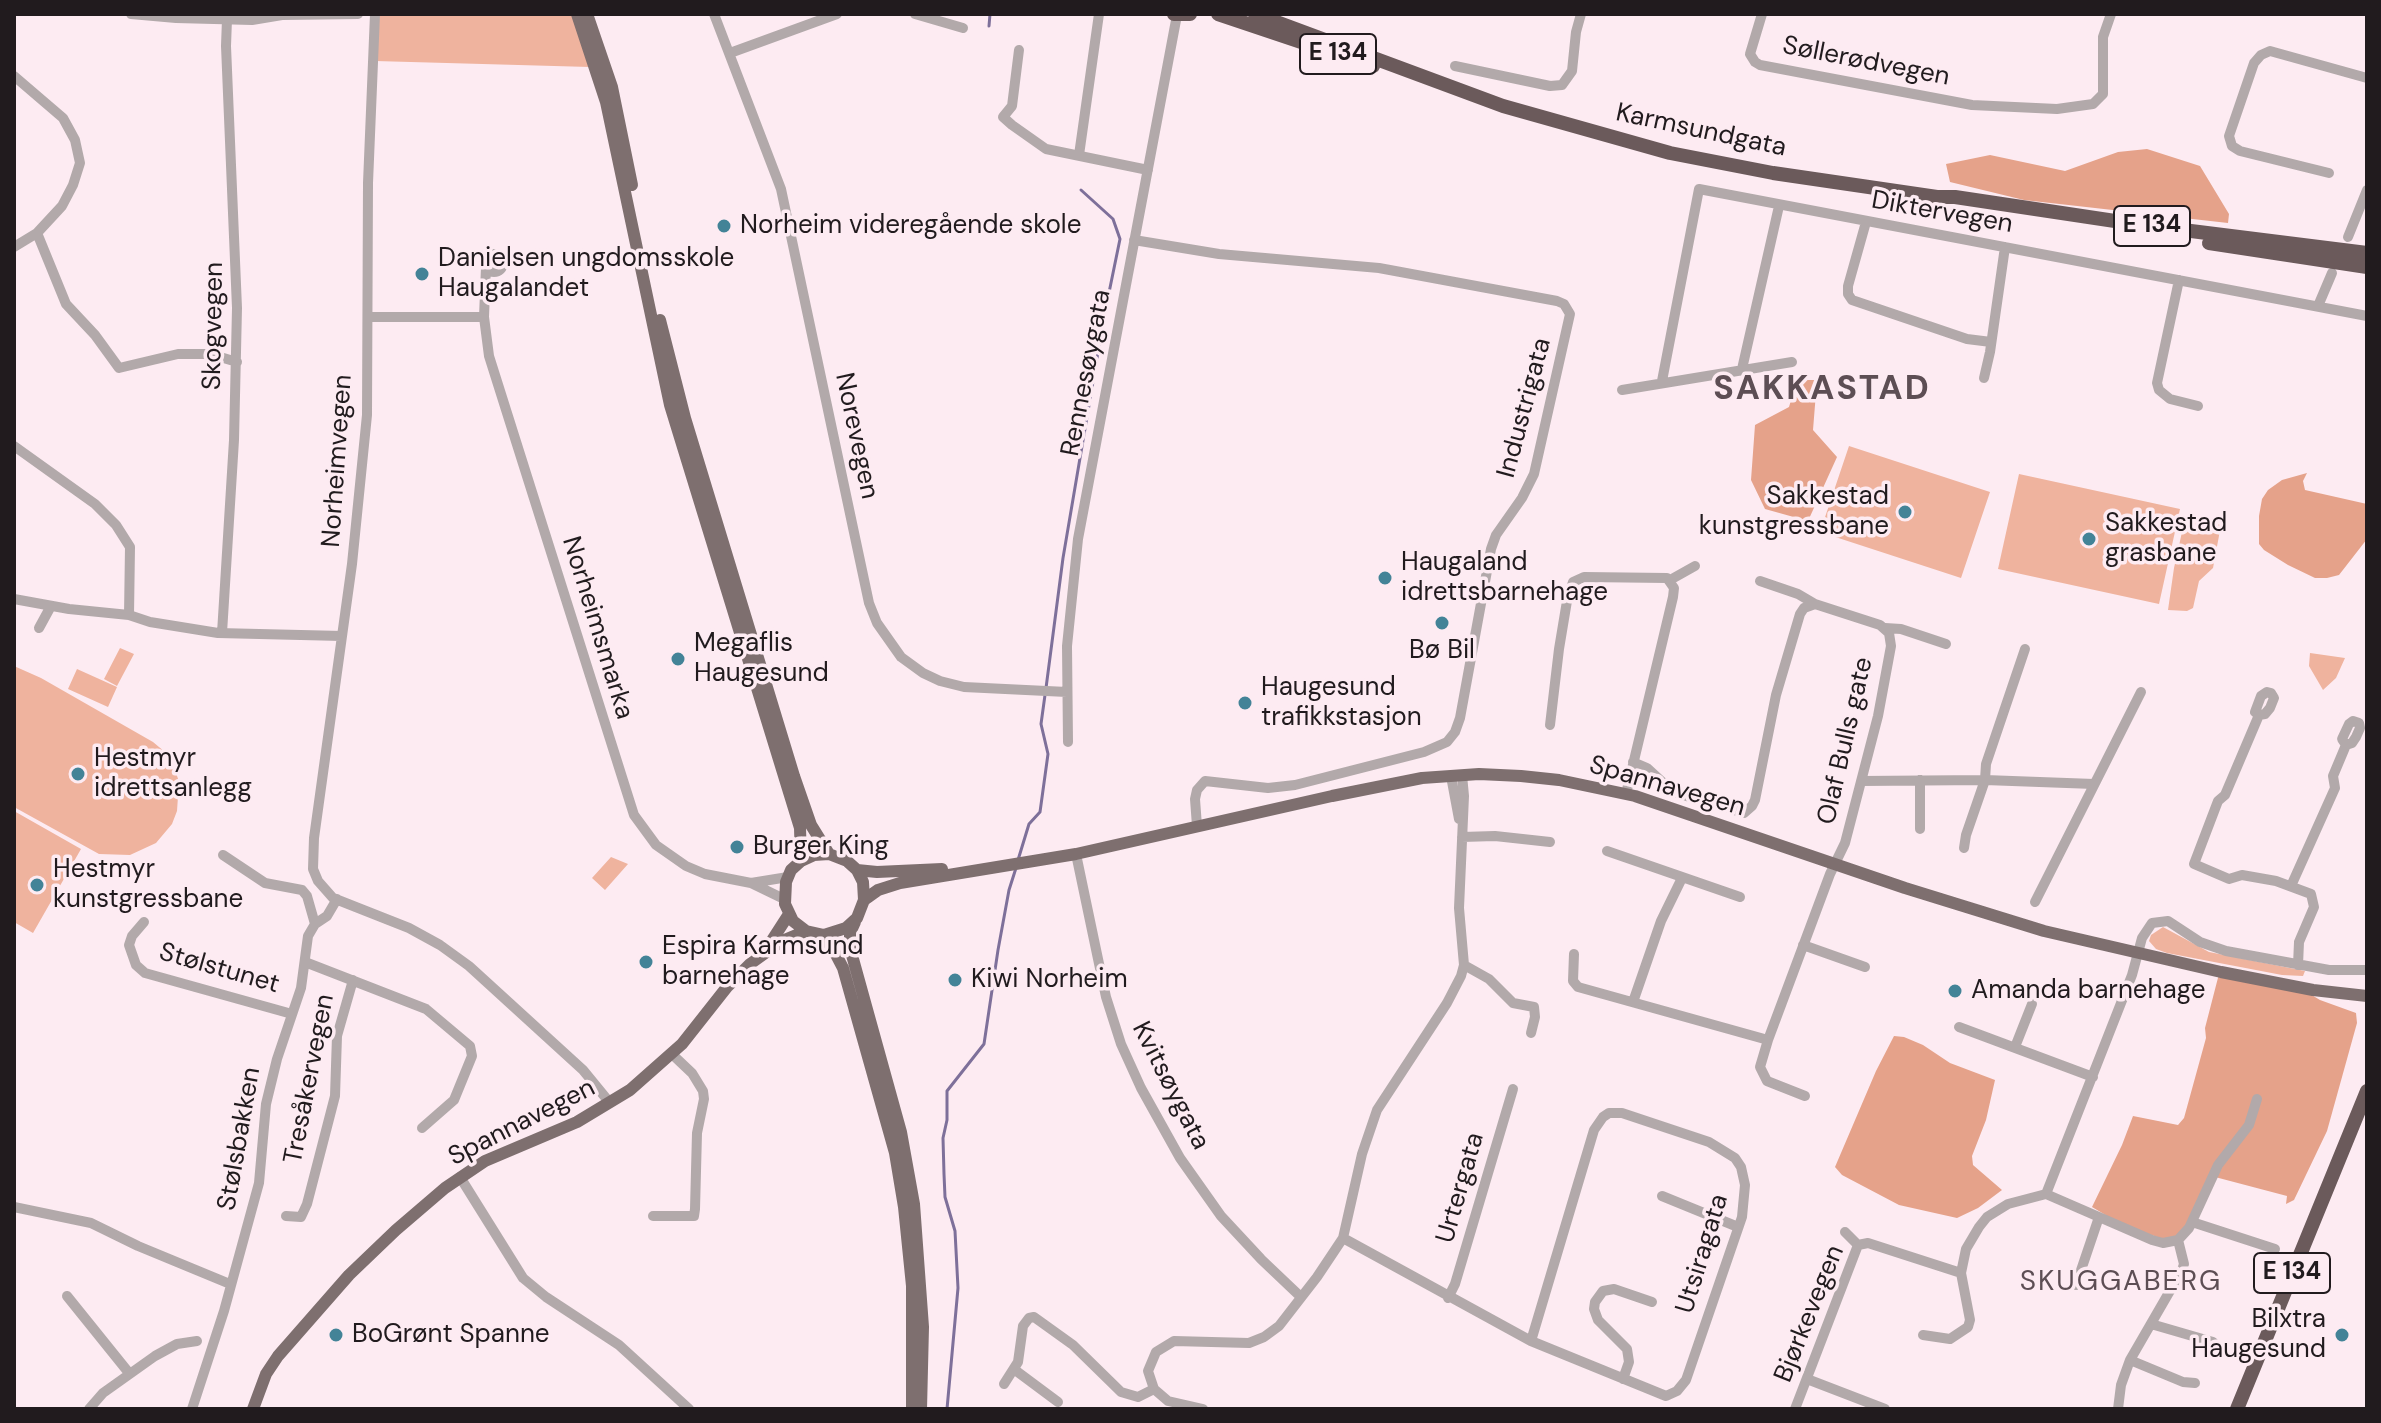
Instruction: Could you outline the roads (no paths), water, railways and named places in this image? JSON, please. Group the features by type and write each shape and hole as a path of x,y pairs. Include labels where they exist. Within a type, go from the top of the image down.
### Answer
{"highway":[{"path":"1176,14 1190,14"},
{"name":"Karmsundgata","path":"1218,14 1433,86 1459,91"},
{"name":"Karmsundgata","path":"1255,14 1459,91 1670,153 1773,173 1937,197 2367,253"},
{"name":"Karmsundgata","path":"1937,197 1956,204 2367,267"},
{"name":"E 134","path":"2237,1409 2367,1091"},
{"name":"E 134","path":"2348,1138 2367,1105"}],"main road":[{"path":"577,14 606,102 670,405 800,828 801,861"},
{"path":"587,14 612,87 662,332 685,418 794,776 811,825 829,854"},
{"name":"Spannavegen","path":"969,871 1076,854 1422,778 1457,775 1532,777 1626,794 2044,931 2341,994 2367,996"},
{"path":"912,1409 912,1286 895,1153 843,968 832,947 789,914 784,899 788,877 801,861 814,855 829,854 842,858 857,870 864,888 864,900 850,933 850,948 895,1107 914,1204 923,1313 921,1409"},
{"path":"857,870 969,871"},
{"path":"864,900 888,886 969,871"},
{"name":"Spannavegen","path":"253,1409 266,1374 287,1344 383,1241 460,1177 485,1161 577,1122 630,1090 672,1054 727,987 760,956 789,914"},
{"path":"811,932 839,932 857,918"},
{"name":"Spannavegen","path":"760,956 782,941 811,932"},
{"name":"Spannavegen","path":"2341,994 2367,1005"}],"street":[{"path":"131,14 252,20 282,14 358,14"},
{"name":"Norheimvegen","path":"337,899 318,881 313,869 314,838 363,470 369,317 368,183 375,14"},
{"name":"Norevegen","path":"714,14 781,189 869,603 877,623 901,657 940,681 964,687 1067,692"},
{"path":"730,53 837,14"},
{"path":"915,14 963,28"},
{"path":"1079,155 1099,14"},
{"name":"Rennesøygata","path":"1068,742 1067,646 1078,539 1176,14"},
{"path":"1455,66 1550,86 1562,85 1572,71 1581,14"},
{"name":"Søllerødvegen","path":"1762,14 1750,54 1760,65 1972,105 2083,107 2099,100 2104,87 2103,37 2111,14"},
{"name":"Skogvegen","path":"222,633 237,362 237,274 227,19"},
{"path":"1019,50 1012,106 1003,117 1041,147 1148,170"},
{"path":"2329,173 2240,151 2232,146 2229,136 2254,63 2270,51 2367,78"},
{"path":"14,76 63,118 75,140 80,163 62,206 37,233 14,247"},
{"name":"Diktervegen","path":"1662,381 1699,189 2367,316"},
{"path":"2348,237 2367,190"},
{"path":"1742,369 1779,206"},
{"path":"1866,222 1848,286 1852,300 1967,339 1991,342"},
{"path":"37,233 66,304 95,335 119,368 178,354 210,354 237,362"},
{"name":"Industrigata","path":"1134,240 1219,254 1379,268 1557,301 1568,308 1570,314 1534,474 1522,498 1496,535 1491,549 1455,732 1447,742 1424,752 1295,785 1268,788 1205,781 1200,785 1195,799 1197,826"},
{"path":"1984,378 2005,247"},
{"name":"Norheimsmarka","path":"486,267 484,317 489,356 634,815 656,845 686,866 705,874 751,883 784,899"},
{"path":"2318,306 2332,273"},
{"path":"2179,280 2157,383 2159,390 2170,399 2198,406"},
{"path":"369,317 484,317"},
{"path":"1622,390 1792,362"},
{"path":"14,446 95,504 116,525 130,547 129,615"},
{"path":"1670,580 1695,566"},
{"path":"1550,725 1559,649 1573,582 1594,576 1662,576 1670,580 1674,588 1673,597 1626,794"},
{"name":"Olaf Bulls gate","path":"1760,581 1885,628 1901,629 1946,644"},
{"path":"14,599 94,613 129,615 150,622 222,633 342,636"},
{"path":"1633,762 1647,768 1673,792 1737,812 1748,810 1755,800 1773,708 1800,614 1804,608 1815,604"},
{"path":"39,628 51,606"},
{"name":"Olaf Bulls gate","path":"1805,1096 1764,1078 1760,1067 1803,945 1845,843 1878,716 1891,646 1885,628"},
{"path":"1964,848 1985,780 1986,764 2025,649"},
{"path":"2035,902 2141,692"},
{"path":"2259,715 2225,795 2218,801 2194,864 2229,879 2242,875 2291,886 2311,894 2314,907 2299,942 2298,965"},
{"path":"2291,886 2335,788 2333,776 2346,745"},
{"path":"1157,1408 1157,1392 1148,1371 1150,1361 1164,1345 1184,1340 1249,1343 1264,1337 1279,1326 1343,1238 1362,1154 1377,1110 1447,1003 1464,965 1459,908 1462,837 1457,775"},
{"path":"1920,780 1920,829"},
{"path":"1861,781 1985,780 2094,784"},
{"path":"1462,837 1495,836 1550,842"},
{"path":"1607,851 1740,897"},
{"name":"Kvitsøygata","path":"1076,854 1106,997 1121,1044 1146,1098 1180,1158 1221,1216 1301,1297"},
{"path":"223,855 265,883 302,890 307,896 315,924 327,916 337,899 409,928 440,945 469,966 583,1070 610,1103"},
{"name":"Norheimsmarka","path":"751,883 788,877"},
{"path":"1633,1002 1661,921 1682,878"},
{"path":"2046,1194 2152,923 2163,920 2173,924 2194,939 2216,949 2298,965 2342,971 2367,970"},
{"name":"Stølstunet","path":"144,922 132,936 129,945 136,965 145,973 292,1014"},
{"name":"Stølsbakken","path":"192,1409 259,1183 266,1104 305,962 308,936 315,924"},
{"path":"1803,945 1865,967"},
{"path":"1574,954 1575,985 1768,1040"},
{"name":"Tresåkervegen","path":"305,962 426,1009 470,1046 472,1056 454,1100 422,1128"},
{"path":"1464,965 1489,979 1513,1003 1534,1007 1531,1033"},
{"name":"Tresåkervegen","path":"286,1216 301,1217 307,1204 335,1096 336,1043 353,980"},
{"path":"2015,1047 2032,1004"},
{"path":"1959,1027 2093,1077"},
{"path":"653,1216 694,1216 695,1209 697,1133 703,1091 692,1073 672,1054"},
{"name":"Urtergata","path":"1448,1298 1455,1284 1513,1089"},
{"path":"1923,1335 1950,1339 1968,1327 1970,1320 1961,1273 1966,1249 1987,1217 2008,1204 2046,1194 2163,1243 2178,1240 2192,1222 2218,1165 2249,1125 2257,1099"},
{"name":"Utsiragata","path":"1343,1238 1531,1341 1666,1396 1683,1386 1738,1227 1746,1195 1745,1185 1741,1167 1728,1151 1615,1112 1609,1113 1598,1123 1531,1341"},
{"path":"460,1177 523,1278 546,1297 619,1345 689,1409"},
{"path":"1662,1196 1738,1227"},
{"path":"14,1207 91,1223 230,1284"},
{"path":"2076,1285 2099,1217"},
{"path":"2192,1222 2275,1249"},
{"path":"1845,1232 1858,1245"},
{"path":"2118,1409 2121,1385 2130,1360 2182,1270 2184,1264 2178,1240"},
{"name":"Bjørkevegen","path":"1795,1409 1858,1245 1868,1243 1961,1273"},
{"name":"Utsiragata","path":"1623,1379 1629,1362 1627,1349 1595,1315 1595,1302 1603,1291 1614,1289 1652,1302"},
{"path":"67,1296 129,1373"},
{"path":"1004,1384 1015,1370 1023,1326 1034,1317 1073,1345 1121,1392 1138,1397 1157,1392"},
{"path":"2151,1324 2213,1342"},
{"path":"89,1409 129,1373 177,1344 197,1341"},
{"path":"2130,1360 2183,1382 2195,1383"},
{"path":"1015,1370 1058,1402"},
{"path":"1807,1379 1885,1409"},
{"path":"1157,1392 1168,1401 1203,1409"}],"waterway":[{"path":"989,26 990,14"},
{"path":"1046,688 1063,558 1120,239 1113,219 1081,190"},
{"path":"1018,860 1029,824 1040,812 1048,754 1041,724 1045,695"},
{"path":"947,1409 958,1288 955,1231 945,1197 943,1138 947,1120 947,1091 984,1044 998,950 1016,868"}],"place":[{"name":"Norheim videregående skole","path":"724,226"},
{"name":"Danielsen ungdomsskole Haugalandet","path":"422,274"},
{"name":"Sakkestad kunstgressbane","path":"1905,512"},
{"name":"Sakkestad grasbane","path":"2089,539"},
{"name":"Haugaland idrettsbarnehage","path":"1385,578"},
{"name":"Bø Bil","path":"1442,623"},
{"name":"Megaflis Haugesund","path":"678,659"},
{"name":"Haugesund trafikkstasjon","path":"1245,703"},
{"name":"Hestmyr idrettsanlegg","path":"78,774"},
{"name":"Burger King","path":"737,847"},
{"name":"Hestmyr kunstgressbane","path":"37,885"},
{"name":"Espira Karmsund barnehage","path":"646,962"},
{"name":"Kiwi Norheim","path":"955,980"},
{"name":"Amanda barnehage","path":"1955,991"},
{"name":"BoGrønt Spanne","path":"336,1335"},
{"name":"Bilxtra Haugesund","path":"2342,1335"}],"district":[{"name":"SAKKASTAD","path":"1822,390"},
{"name":"SKUGGABERG","path":"2121,1283"}]}
